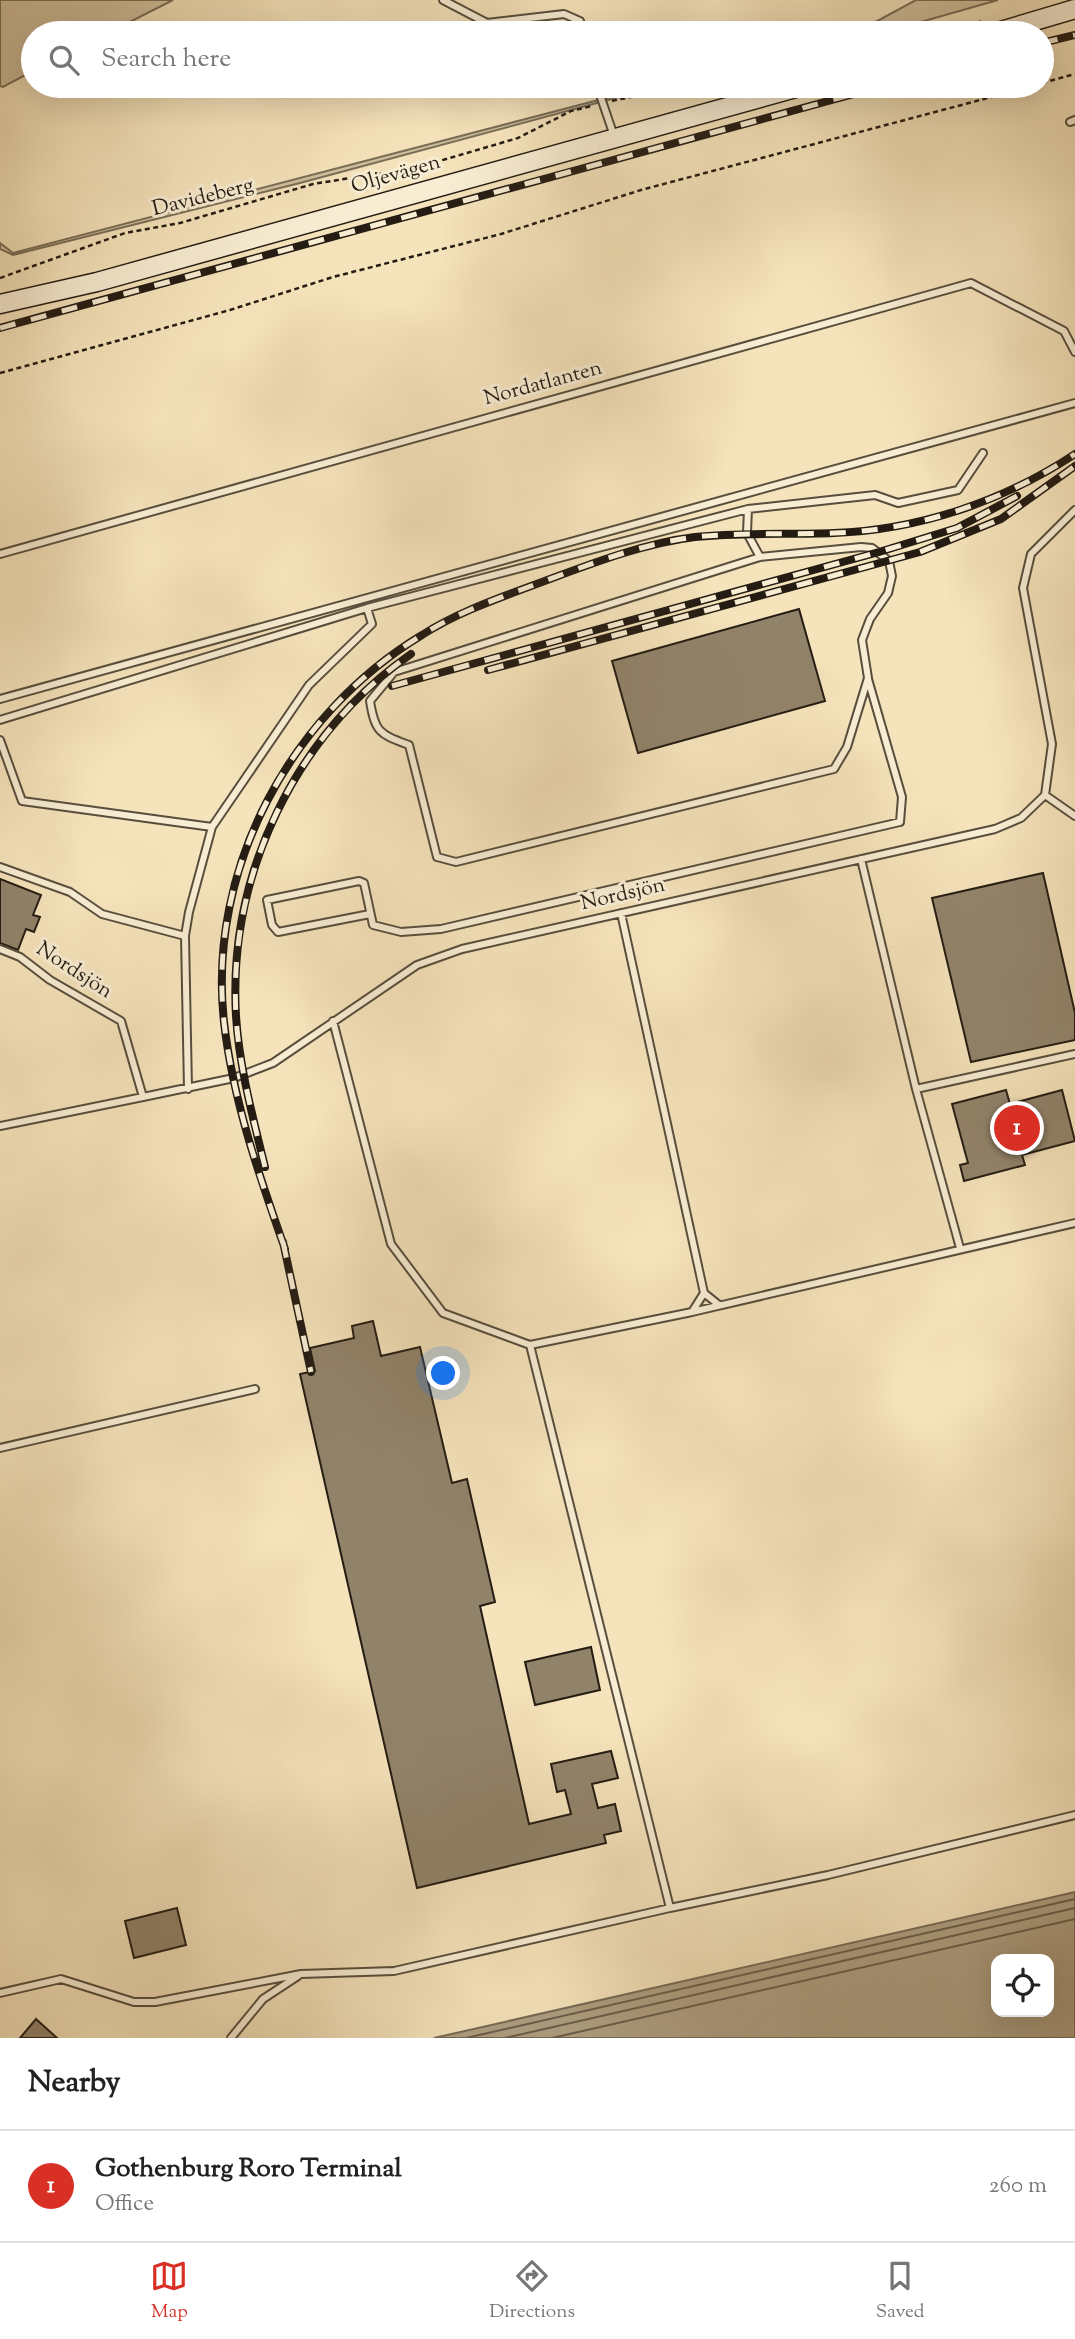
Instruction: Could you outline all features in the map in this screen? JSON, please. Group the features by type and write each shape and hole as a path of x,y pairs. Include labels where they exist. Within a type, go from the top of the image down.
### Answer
{"street":[{"path":"1034,21 1075,9"},
{"name":"Oljevägen","path":"0,304 97,282 759,98"}],"lane":[{"path":"443,0 483,21"},
{"path":"504,21 564,14 580,21"},
{"path":"601,98 614,138"},
{"name":"Nordatlanten","path":"0,554 971,283 1065,331 1075,352"},
{"path":"0,699 1075,403"},
{"path":"0,720 367,608 747,509 875,495 898,503 958,490 984,453"},
{"path":"747,509 747,533 760,557"},
{"path":"1075,510 1031,554 1024,579 1026,615 1052,744 1045,795 1075,816"},
{"path":"370,914 278,932 272,925 268,900 359,881 364,883 373,925 401,932 441,929 900,822 902,797 868,678 862,639 870,619 888,593 892,576 889,561 872,548 760,557 394,671 370,702 374,724 382,735 409,745 437,857 456,862 834,769 847,747 868,678"},
{"path":"188,1089 186,936 189,912 212,827 309,685 372,624 367,608"},
{"path":"0,740 22,801 212,827"},
{"name":"Nordsjön","path":"0,949 20,957 50,980 121,1021 143,1097 234,1079 273,1063 417,965 462,949 995,829 1021,818 1045,795"},
{"path":"861,859 916,1089 960,1248"},
{"path":"0,867 70,892 102,914 186,936"},
{"path":"621,913 704,1293 719,1305"},
{"path":"333,1021 391,1244 443,1314 530,1345 692,1312 1075,1223"},
{"path":"916,1089 1075,1054"},
{"path":"0,1126 143,1097"},
{"path":"692,1312 704,1293"},
{"path":"530,1345 670,1908"},
{"path":"0,1448 256,1389"},
{"path":"0,1993 61,1979 134,2002 155,2002 302,1974 394,1971 828,1875 1075,1815"},
{"path":"231,2038 263,1998 302,1974"}],"path":[{"path":"1054,80 1075,74"},
{"name":"Davideberg","path":"0,278 125,233 180,223 313,184 419,167 519,138 571,111 623,98"},
{"path":"0,373 230,310 333,277 501,234 641,190 988,98"}],"shaded area":[{"path":"0,0 173,0 132,21 21,21 21,77 0,86"},
{"path":"916,0 998,0 924,21 877,21"},
{"path":"606,98 615,98 300,183 13,255 0,249 0,243 13,253"}],"water":[{"path":"1075,1892 1075,2038 434,2038"}],"building":[{"path":"799,609 825,701 638,753 612,661"},
{"path":"1043,873 1075,1013 1075,1040 971,1062 932,898"},
{"path":"0,879 41,895 33,915 40,917 34,932 26,929 18,950 0,943"},
{"path":"1006,1090 1010,1104 1062,1090 1075,1141 1022,1155 1025,1165 964,1181 960,1165 968,1163 952,1104"},
{"path":"373,1321 381,1356 420,1347 452,1483 467,1479 495,1602 480,1606 529,1824 571,1814 565,1790 557,1792 551,1764 611,1751 618,1778 592,1784 598,1808 615,1804 621,1831 604,1835 606,1843 417,1888 300,1374 315,1371 310,1348 354,1338 352,1326"},
{"path":"591,1647 600,1690 535,1705 525,1662"},
{"path":"177,1908 186,1945 134,1958 125,1921"},
{"path":"36,2019 57,2038 20,2038"}],"railway":[{"path":"1054,40 1075,35"},
{"path":"0,328 839,98"},
{"path":"285,1249 240,1109 224,1022 222,964 229,908 245,853 268,800 297,752 333,707 375,668 446,621 471,609 608,558 651,545 695,537 817,534 898,526 960,510 990,499 1048,471 1075,454"},
{"path":"488,670 920,552 1001,519 1075,466"},
{"path":"392,686 879,552 957,528 1017,496"},
{"path":"265,1167 243,1073 236,1016 236,963 244,911 257,860 277,812 303,767 334,725 370,687 411,654"},
{"path":"283,1242 311,1372"}],"place":[{"name":"Gothenburg Roro Terminal","path":"1017,1128"}]}
